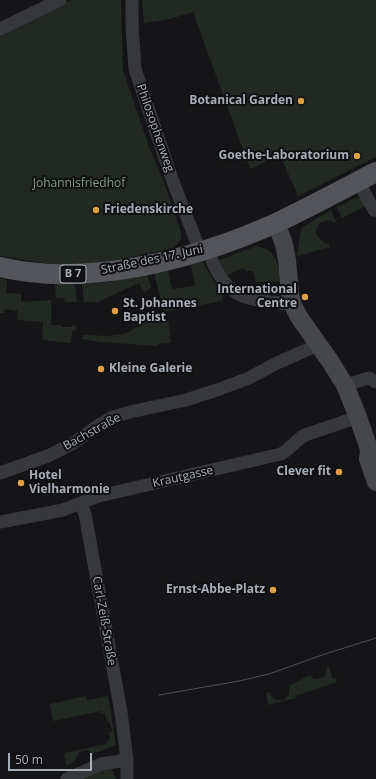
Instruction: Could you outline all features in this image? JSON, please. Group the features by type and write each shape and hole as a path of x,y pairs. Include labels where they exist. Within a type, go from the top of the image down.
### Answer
{"main road":[{"name":"B 7","path":"276,222 376,172"},
{"name":"Straße des 17. Juni","path":"0,267 19,272 46,274 98,272 205,254 226,242 276,222"},
{"path":"276,222 284,244 290,294 293,305 345,385 373,453 368,459 376,482"}],"street":[{"path":"0,29 60,0"},
{"name":"Philosophenweg","path":"132,0 135,69 172,179 205,254 224,282 233,291 243,297 254,300 293,305"},
{"path":"358,181 374,210 376,210"},
{"name":"Bachstraße","path":"0,473 48,456 72,444 99,425 114,417 186,400 238,383 277,363 318,345"},
{"path":"345,385 369,378 374,379 376,382"},
{"name":"Krautgasse","path":"0,522 63,510 100,496 280,454 287,451 298,439 306,435 358,417"},
{"name":"Carl-Zeiß-Straße","path":"81,504 85,514 125,739 127,779"},
{"path":"66,779 101,764 127,760"}],"green space":[{"name":"Johannisfriedhof","path":"71,0 121,0 123,70 149,147 164,182 181,232 180,241 172,248 120,259 86,264 47,263 0,256 0,34"},
{"name":"Botanical Garden","path":"142,0 376,0 376,157 298,196 280,155 250,169 193,12 170,19 144,23"},
{"path":"360,196 366,206 342,218 337,207"},
{"path":"331,210 337,224 331,221 325,221 320,223 316,232 318,237 322,241 329,244 330,247 297,256 301,228"},
{"path":"257,246 269,251 276,259 280,282 255,282 253,271 247,271 243,268 226,276 219,260"},
{"path":"202,261 223,293 222,301 164,312 154,273 168,270 172,289 195,286 191,264"},
{"path":"147,274 151,288 144,292 139,283 98,302 84,302 82,284 103,283"},
{"path":"0,278 7,280 6,293 21,294 21,302 51,300 51,325 72,327 72,324 78,328 72,332 71,343 42,340 43,322 17,320 18,311 5,309 4,313 0,313"},
{"path":"55,284 75,284 77,302 65,302 64,298 56,298"},
{"path":"168,319 171,343 158,344 157,346 81,339 84,335 108,336 124,334 145,323"},
{"path":"329,667 333,679 336,678 337,682 295,696 296,698 268,705 266,693 270,692 275,699 284,700 289,694 289,686 310,675 314,679 322,678 326,674 327,668"},
{"path":"86,696 87,700 108,696 116,745 92,754 88,750 79,752 74,762 66,766 64,753 107,744 107,741 110,740 109,732 112,731 109,721 107,721 105,713 101,714 101,711 53,721 50,704"},
{"path":"108,768 113,770 116,779 76,779"}],"tram line":[{"path":"159,695 239,681 269,674 376,638"}],"place":[{"name":"Botanical Garden","path":"301,101"},
{"name":"Goethe-Laboratorium","path":"357,156"},
{"name":"Friedenskirche","path":"96,210"},
{"name":"International Centre","path":"305,297"},
{"name":"St. Johannes Baptist","path":"115,311"},
{"name":"Kleine Galerie","path":"101,369"},
{"name":"Clever fit","path":"339,472"},
{"name":"Hotel Vielharmonie","path":"21,483"},
{"name":"Ernst-Abbe-Platz","path":"273,590"}]}
